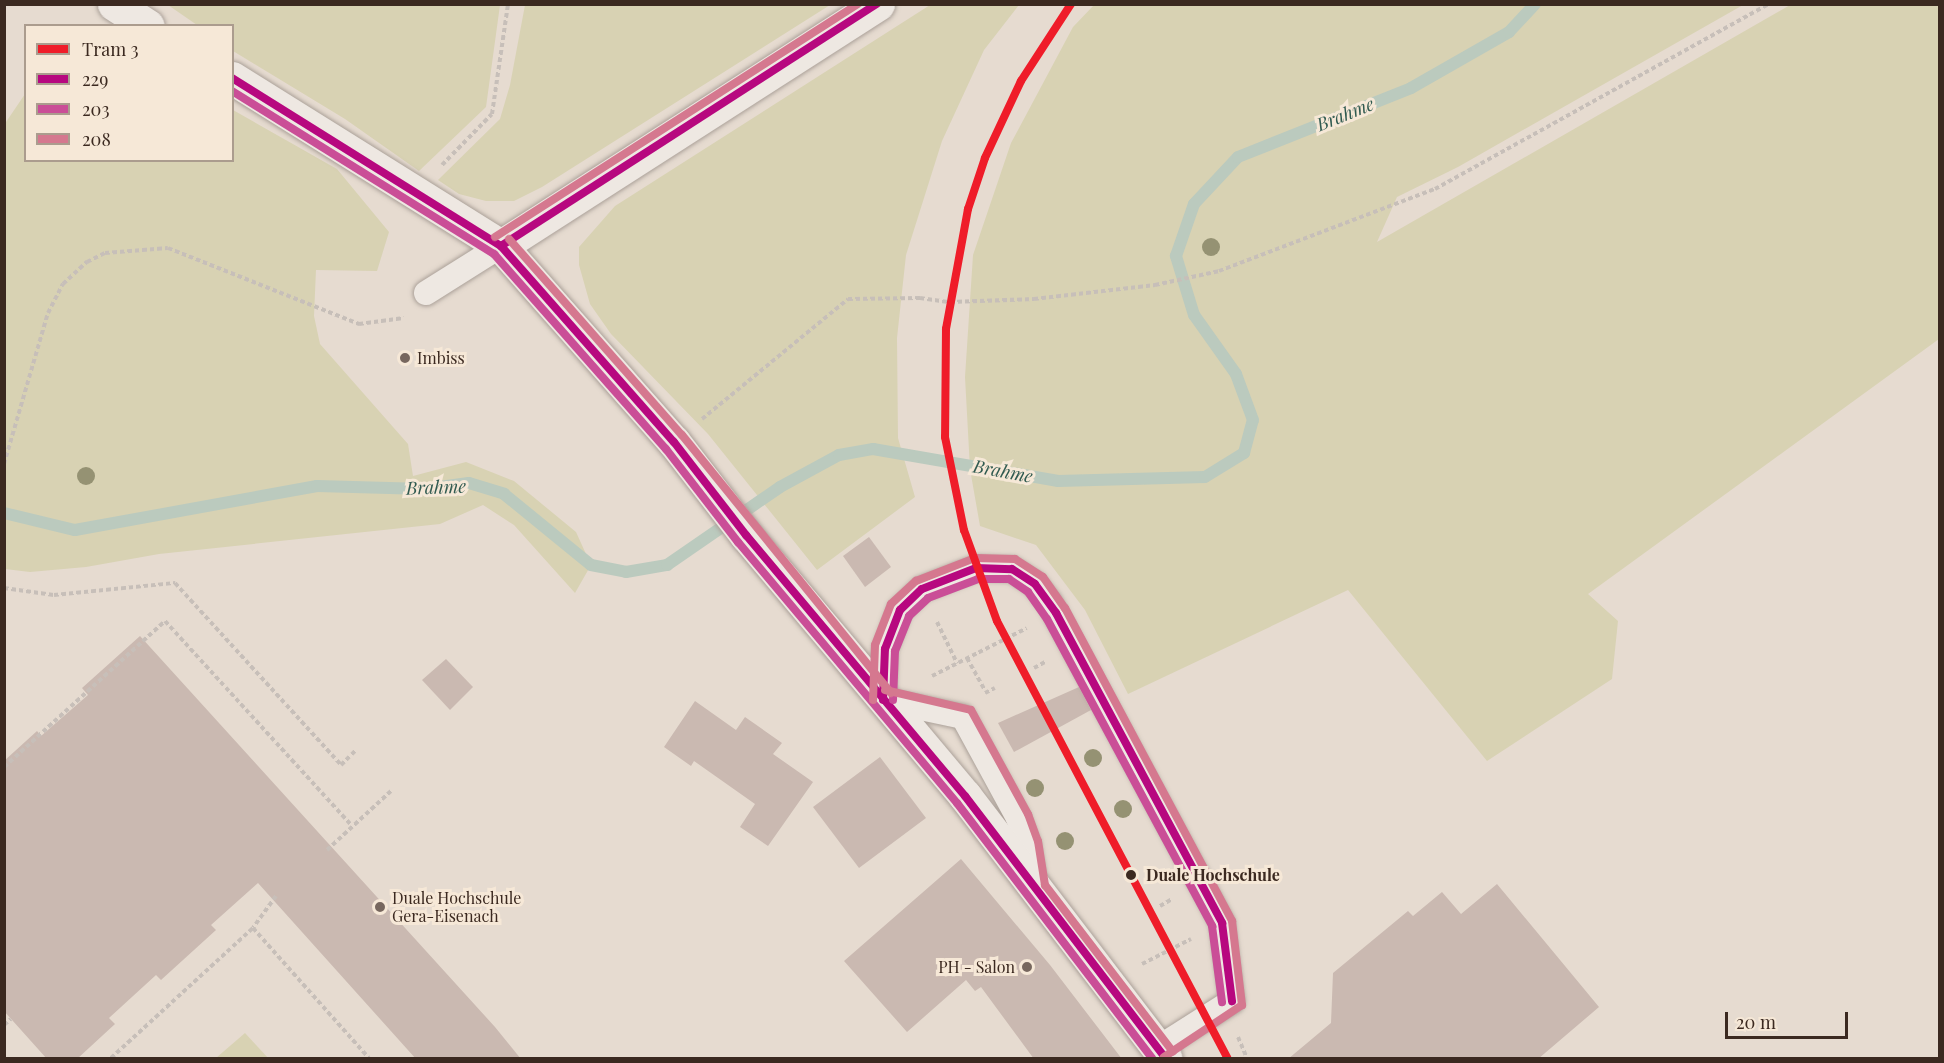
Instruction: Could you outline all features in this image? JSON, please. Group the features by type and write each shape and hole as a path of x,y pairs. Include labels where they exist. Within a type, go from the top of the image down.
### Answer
{"street":[{"path":"114,4 145,24"},
{"path":"501,246 878,4"},
{"path":"234,79 501,246 674,442 746,535 965,796 1161,1053"}],"lane":[{"path":"426,293 501,246"},
{"path":"1035,890 1028,844 1018,818 963,717 883,700 885,649 900,610 922,589 976,568 1012,569 1035,584 1056,614 1222,923 1232,1001 1161,1053"}],"path":[{"path":"413,193 492,114 508,4"},
{"path":"674,442 848,299 1034,299 1155,285 1219,271 1435,189 1769,4"},
{"path":"4,464 48,313 63,284 87,262 105,254 168,248 359,324 417,315 426,293"},
{"path":"4,588 54,595 175,583 341,765 355,751"},
{"path":"922,589 957,663"},
{"path":"883,700 1056,614"},
{"path":"4,767 165,621 352,826"},
{"path":"967,658 986,693"},
{"path":"327,850 391,791"},
{"path":"111,1059 253,928 276,896"},
{"path":"1106,982 1222,923"},
{"path":"253,928 369,1059"},
{"path":"4,1025 11,1019"}],"shaded area":[{"path":"525,4 830,5 542,187 514,201 486,201 459,194 438,180 500,119 510,85"},
{"path":"168,5 500,5 486,107 419,171 345,119 234,52 234,24 196,24"},
{"path":"930,5 1019,5 984,50 942,141 906,255 897,338 898,438 915,497 817,570 708,434 611,334 590,304 579,265 579,247 615,206"},
{"path":"1094,5 1743,5 1458,167 1397,197 1377,242 1790,5 1939,5 1939,339 1588,594 1618,621 1612,679 1487,761 1348,590 1128,694 1085,610 1036,545 980,526 970,469 965,377 973,255 1011,143 1073,27"},
{"path":"24,95 24,162 234,162 234,111 337,169 389,232 377,271 316,270 314,316 320,344 408,444 413,476 466,462 514,481 576,532 591,565 575,593 514,525 483,505 440,524 159,554 86,567 30,572 5,569 4,125"},
{"path":"245,1033 268,1058 216,1058"}],"building":[{"path":"869,537 891,567 865,587 843,556"},
{"path":"140,636 495,1027 521,1059 416,1059 258,883 211,925 216,930 161,980 156,975 109,1018 115,1024 77,1059 47,1059 4,1011 4,761 37,731 41,736 88,695 82,688"},
{"path":"446,659 473,687 450,710 422,680"},
{"path":"1079,687 1091,710 1014,752 998,723"},
{"path":"695,701 736,730 745,717 782,743 773,754 813,782 768,846 740,827 755,804 694,761 691,766 664,747"},
{"path":"880,757 926,818 859,868 813,807"},
{"path":"961,859 1050,965 1122,1059 1034,1059 981,987 975,991 966,980 907,1032 844,961"},
{"path":"1497,884 1599,1007 1538,1059 1288,1059 1331,1023 1333,973 1408,911 1413,916 1442,892 1461,914"}],"waterway":[{"name":"Brahme","path":"4,513 75,530 317,486 425,489 469,483 504,494 591,565 626,572 667,565 780,487 839,455 873,449 1058,481 1205,477 1244,453 1253,420 1236,374 1194,315 1176,256 1194,204 1238,157 1411,88 1509,32 1535,4"}],"tram line":[{"name":"3","path":"1071,4 1021,81 985,158 968,209 946,329 945,437 964,530 997,621 1227,1058"}],"transit line":[{"name":"208","path":"495,237 858,4"},
{"name":"229","path":"501,246 877,4"},
{"name":"229","path":"234,79 501,246 674,442 746,535 965,796 1165,1058"},
{"name":"203","path":"234,92 494,254 666,449 738,542 957,803 1152,1058"},
{"name":"208","path":"509,239 682,435 891,693"},
{"name":"208","path":"873,700 875,645 891,604 916,581 975,558 1015,559 1043,577 1065,608 1232,921 1242,1005 1164,1057"},
{"name":"229","path":"883,700 885,649 900,610 922,589 976,568 1012,569 1035,584 1056,613 1222,923 1232,1001"},
{"name":"203","path":"893,700 895,651 909,616 928,598 978,579 1009,579 1028,592 1047,619 1212,926 1222,1002"},
{"name":"208","path":"885,690 971,710 1028,814 1038,841 1045,885 1173,1052"}],"place":[{"name":"Imbiss","path":"405,358"},
{"name":"Duale Hochschule","path":"1131,875"},
{"name":"Duale Hochschule Gera-Eisenach","path":"380,907"},
{"name":"PH - Salon","path":"1027,967"}]}
